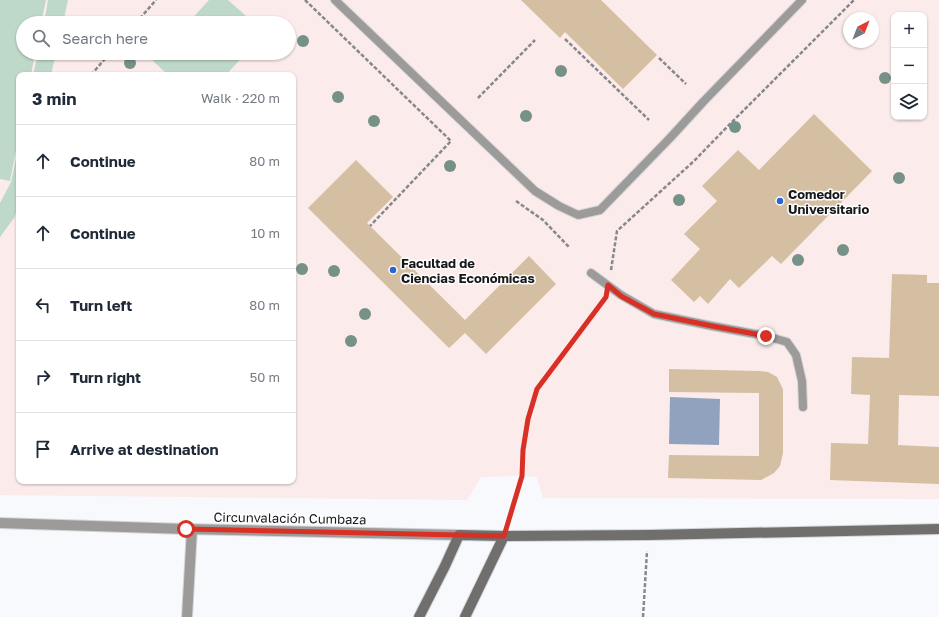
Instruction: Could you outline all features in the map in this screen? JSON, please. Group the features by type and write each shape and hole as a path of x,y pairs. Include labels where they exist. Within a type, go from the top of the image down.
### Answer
{"street":[{"name":"Circunvalación Cumbaza","path":"0,523 459,535"},
{"path":"187,617 192,529"},
{"path":"419,617 459,535 648,535 939,529"},
{"path":"465,617 504,536"}],"lane":[{"path":"335,0 534,191 578,215 600,210 802,0"},
{"path":"591,273 621,296 654,314 766,336 787,342 796,355 802,381 803,407"}],"path":[{"path":"142,16 156,0"},
{"path":"305,0 451,142 370,226"},
{"path":"504,536 522,476 523,450 528,419 537,389 606,297 617,231 694,161 854,0"},
{"path":"565,38 649,120"},
{"path":"478,98 535,40"},
{"path":"659,58 686,84"},
{"path":"94,72 104,60"},
{"path":"516,201 543,220 569,247"},
{"path":"642,617 648,535"}],"shaded area":[{"path":"0,0 939,0 939,499 543,498 537,477 481,477 467,500 0,495"}],"green space":[{"path":"0,0 46,0 43,16 16,16 16,60 34,60 32,72 16,72 16,150 10,181 0,179"},
{"path":"48,0 68,0 65,16 45,16"},
{"path":"209,0 228,0 246,16 194,16"},
{"path":"36,60 54,60 52,72 34,72"},
{"path":"240,60 229,72 165,72 153,61"},
{"path":"16,159 16,213 0,237 0,203 11,182"}],"water":[{"path":"670,397 720,399 719,445 669,444"}],"building":[{"path":"521,0 601,0 657,55 623,89 565,32 560,38"},
{"name":"Comedor Universitario","path":"814,114 872,171 781,264 772,256 739,288 730,279 708,304 700,296 694,302 671,280 700,249 684,234 717,201 702,186 738,150 759,170"},
{"name":"Facultad de Ciencias Económicas","path":"356,160 393,197 367,223 465,320 529,256 556,284 486,354 465,333 449,348 308,208"},
{"path":"892,274 927,275 927,283 939,283 939,396 899,395 898,445 939,447 939,484 830,480 831,443 868,444 870,395 851,394 852,357 889,358"},
{"path":"669,369 760,371 768,372 777,377 783,389 783,453 780,466 774,473 761,480 668,478 669,455 759,456 759,393 669,392"}],"place":[{"name":"Comedor Universitario","path":"780,201"},
{"name":"Facultad de Ciencias Económicas","path":"393,270"}],"route":[{"path":"186,529 504,536 522,476 523,450 528,419 537,389 606,297 608,285 621,296 654,314 766,336"}]}
